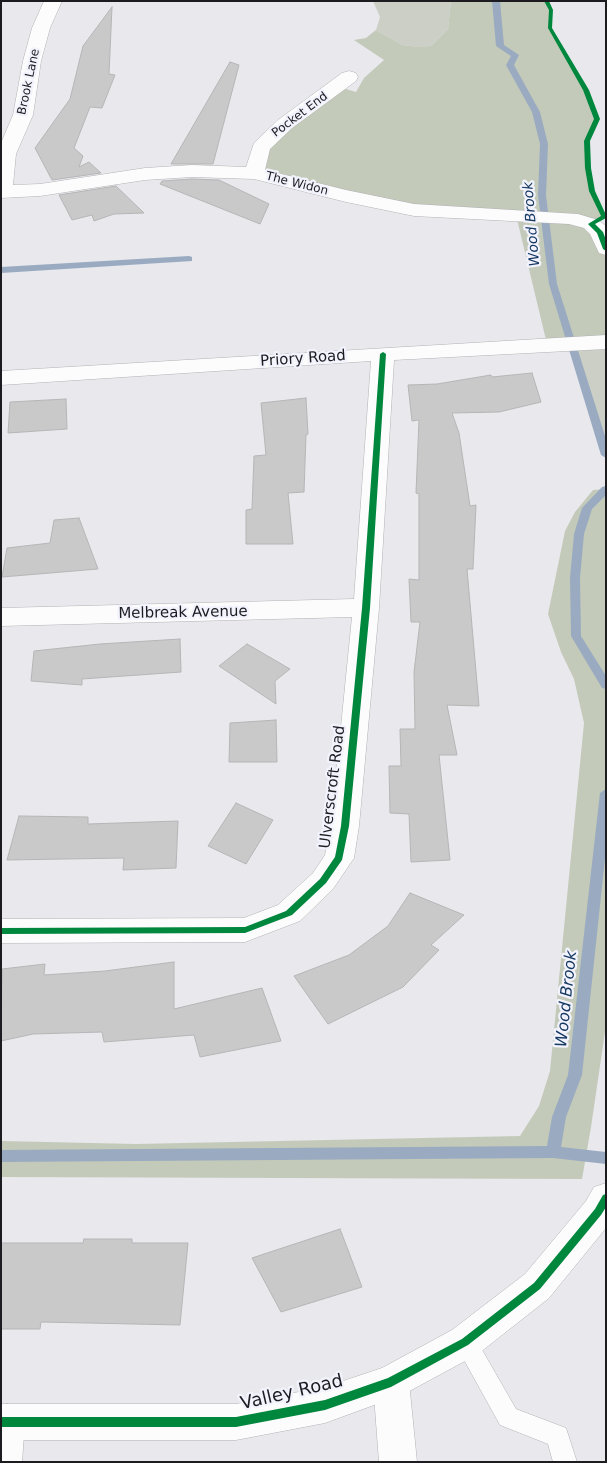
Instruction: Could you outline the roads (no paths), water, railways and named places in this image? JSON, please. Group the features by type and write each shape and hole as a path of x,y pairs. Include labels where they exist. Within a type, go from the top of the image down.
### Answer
{"street":[{"name":"Brook Lane","path":"2,192 6,154 23,115 32,60 41,28 53,1"},
{"name":"Pocket End","path":"254,173 261,147 285,124 348,85"},
{"name":"The Widon","path":"2,192 40,190 145,174 192,171 254,173 346,196 414,210 598,220"},
{"path":"598,220 606,249"},
{"name":"Priory Road","path":"1,378 606,342"},
{"name":"Ulverscroft Road","path":"1,931 246,930 289,914 322,882 339,858 345,826 366,608 383,354"},
{"name":"Melbreak Avenue","path":"1,617 366,608"},
{"name":"Valley Road","path":"4,1422 236,1422 325,1405 391,1382 465,1342 537,1286 603,1209"},
{"path":"391,1382 398,1462"},
{"path":"3,1462 4,1422"}],"lane":[{"path":"465,1342 508,1418 558,1436 565,1462"}],"waterway":[{"name":"Wood Brook","path":"496,1 500,46 515,55 510,65 536,112 544,144 542,195 553,284 606,455"},
{"path":"1,270 189,259"},
{"name":"Wood Brook","path":"606,489 587,508 579,534 575,578 576,636 606,685"},
{"name":"Wood Brook","path":"553,1152 559,1117 575,1075 606,793"},
{"path":"1,1156 553,1152"},
{"name":"Wood Brook","path":"553,1152 606,1158"}]}
